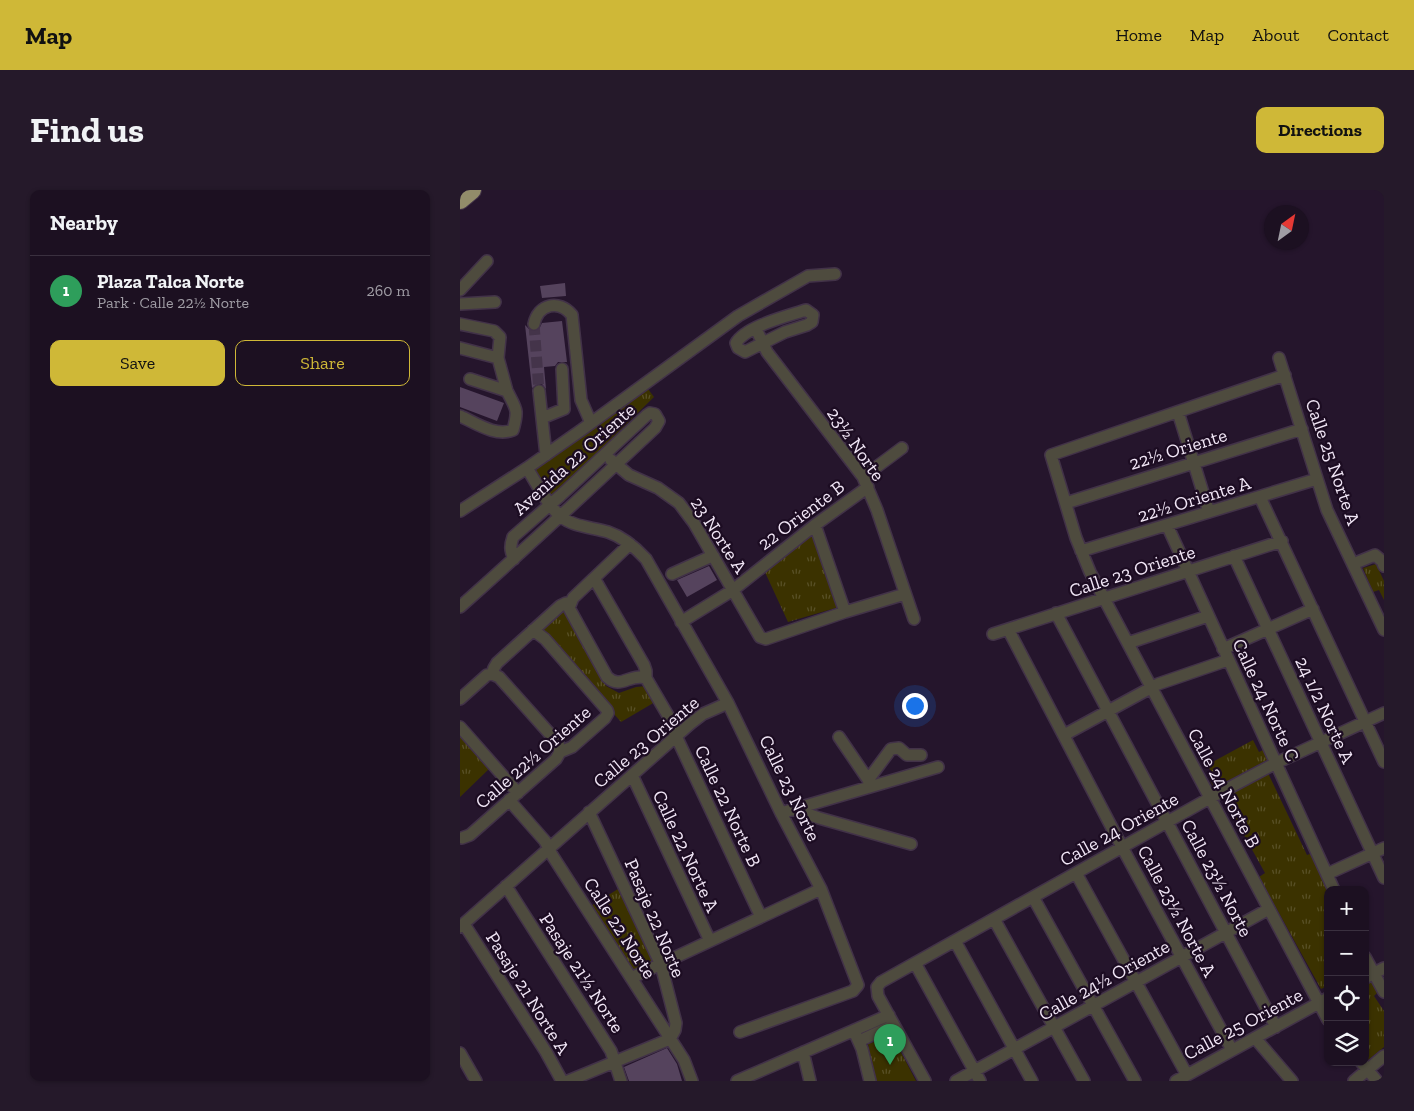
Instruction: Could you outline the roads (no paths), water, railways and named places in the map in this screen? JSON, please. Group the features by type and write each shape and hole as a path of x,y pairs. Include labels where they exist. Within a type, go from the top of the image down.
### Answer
{"highway":[{"path":"460,200 472,190"}],"street":[{"path":"460,290 487,261"},
{"path":"460,511 527,468 738,316 808,276 835,274"},
{"path":"460,304 495,302"},
{"path":"534,324 537,313 549,306 564,308 572,315 580,392 583,408 591,422"},
{"path":"806,310 813,315 812,322 807,325 762,342 745,352 740,351 736,343 756,328 772,320 806,310"},
{"path":"460,324 494,330 500,337 498,358 506,392 516,409 517,415 513,430 504,433 488,429 460,416"},
{"name":"23½ Norte","path":"756,328 767,352 865,482 914,619"},
{"path":"460,348 498,358"},
{"name":"Calle 25 Norte A","path":"1279,358 1327,510 1384,630"},
{"path":"562,369 564,409"},
{"name":"22½ Oriente","path":"1051,455 1285,376"},
{"path":"470,380 506,392"},
{"path":"539,391 546,454"},
{"path":"542,418 564,409 583,408"},
{"path":"1178,412 1209,512"},
{"name":"Avenida 22 Oriente","path":"460,607 514,559 561,517 658,425 659,421 655,414 646,414 513,538 510,546 514,559"},
{"name":"22½ Oriente","path":"1066,503 1302,429"},
{"name":"22 Oriente B","path":"682,622 733,590 815,525 902,448"},
{"name":"23 Norte A","path":"604,454 629,475 658,488 679,503 694,523 760,637 766,640 845,612"},
{"name":"Calle 24 Norte B","path":"1051,455 1081,551 1090,572 1269,909 1323,1001"},
{"path":"527,468 550,505 561,517"},
{"name":"22½ Oriente A","path":"1081,551 1317,479"},
{"path":"1260,496 1384,762"},
{"name":"Calle 23 Oriente","path":"462,925 702,714 728,702 646,559 630,544 609,533 572,523 561,517"},
{"path":"815,525 845,612 905,594"},
{"name":"Calle 24 Norte C","path":"1167,525 1332,886"},
{"name":"Calle 23 Oriente","path":"993,634 1282,541"},
{"path":"630,544 573,598 569,608 607,677 612,682 619,683 633,678 646,678"},
{"path":"1353,564 1375,555 1382,561 1384,566"},
{"path":"672,574 712,556 714,557"},
{"name":"24 1/2 Norte A","path":"1234,556 1384,878"},
{"name":"Calle 22 Norte B","path":"594,578 644,665 646,678 670,719 676,736 761,917"},
{"path":"492,674 497,663 533,630 560,606 570,603"},
{"path":"1223,648 1313,610"},
{"name":"Calle 23½ Norte","path":"1056,613 1276,1027"},
{"path":"1128,643 1208,616"},
{"name":"Calle 23½ Norte A","path":"1008,629 1122,847 1232,1050"},
{"name":"Calle 22½ Oriente","path":"461,841 468,837 556,759 560,752 572,747 605,718 608,713 606,707 545,638 533,630"},
{"path":"1064,735 1152,688 1228,660"},
{"path":"460,699 485,677 492,674 500,677 558,743 560,752"},
{"name":"Calle 23 Norte","path":"728,702 781,813 821,889 858,985 854,991 740,1032"},
{"name":"Calle 24 Oriente","path":"891,1020 878,996 877,987 884,980 1210,798 1276,763 1384,713"},
{"name":"Calle 22 Norte","path":"460,727 545,841 687,1065 692,1081"},
{"path":"839,737 870,783"},
{"path":"870,783 891,749 899,748 908,755 915,773"},
{"path":"908,755 921,755"},
{"path":"781,813 870,783 938,766"},
{"name":"Calle 22 Norte A","path":"632,775 710,942"},
{"path":"793,809 911,844"},
{"name":"Pasaje 22 Norte","path":"589,812 660,964 676,1023 676,1030 670,1039"},
{"path":"1327,874 1384,848"},
{"path":"1076,873 1187,1075"},
{"name":"Pasaje 21½ Norte","path":"506,886 611,1051 621,1081"},
{"path":"631,978 821,889"},
{"path":"1033,897 1135,1081"},
{"name":"Calle 24½ Oriente","path":"956,1081 977,1076 1014,1049 1269,909"},
{"path":"994,919 1084,1081"},
{"name":"Pasaje 21 Norte A","path":"462,925 546,1052 562,1081"},
{"path":"955,941 1032,1081"},
{"path":"915,963 977,1076"},
{"path":"1384,968 1369,976 1384,992"},
{"name":"Calle 25 Oriente","path":"1176,1081 1323,1001"},
{"path":"737,1081 753,1078 803,1052 856,1036 891,1020 925,1081"},
{"path":"856,1036 870,1081"},
{"path":"1255,1038 1292,1081"},
{"path":"568,1081 670,1039"},
{"path":"803,1052 810,1081"},
{"path":"460,1053 476,1081"},
{"path":"1369,1064 1384,1056"},
{"path":"1354,1081 1364,1066 1377,1081"}],"tunnel":[{"path":"534,324 539,391"}],"place":[{"name":"Plaza Talca Norte","path":"890,1065"}]}
